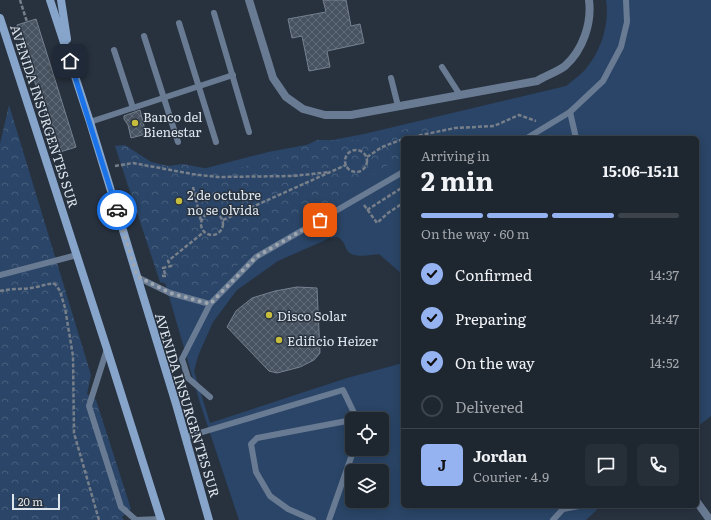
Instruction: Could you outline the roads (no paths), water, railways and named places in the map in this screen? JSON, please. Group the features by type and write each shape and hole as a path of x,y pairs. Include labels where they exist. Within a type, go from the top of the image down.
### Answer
{"main road":[{"name":"AVENIDA INSURGENTES SUR","path":"50,0 90,122 210,519"},
{"path":"61,0 70,61"},
{"name":"AVENIDA INSURGENTES SUR","path":"0,18 161,520"}],"street":[{"path":"249,0 273,78 286,97 302,109 326,115 351,115 537,81 564,66 581,46 590,20 589,0"},
{"path":"699,505 710,520"}],"lane":[{"path":"531,136 570,112 604,81 621,47 627,22 626,0"},
{"path":"214,13 249,132"},
{"path":"179,23 216,142"},
{"path":"144,36 178,142"},
{"path":"114,50 133,108"},
{"path":"442,67 460,95"},
{"path":"90,122 233,76"},
{"path":"391,78 398,106"},
{"path":"570,112 576,136"},
{"path":"210,397 188,378 182,359 210,304 256,257 401,173"},
{"path":"0,274 77,255"},
{"path":"137,276 170,293 210,304"},
{"path":"107,349 89,406 121,507 136,520 161,520"},
{"path":"186,436 344,390 354,412"},
{"path":"312,520 288,509 270,496 256,472 251,444 257,438 345,421"},
{"path":"328,520 351,456"},
{"path":"554,520 563,508"}],"place":[{"name":"Banco del Bienestar","path":"135,123"},
{"name":"2 de octubre no se olvida","path":"179,201"},
{"name":"Disco Solar","path":"269,315"},
{"name":"Edificio Heizer","path":"279,340"}]}
